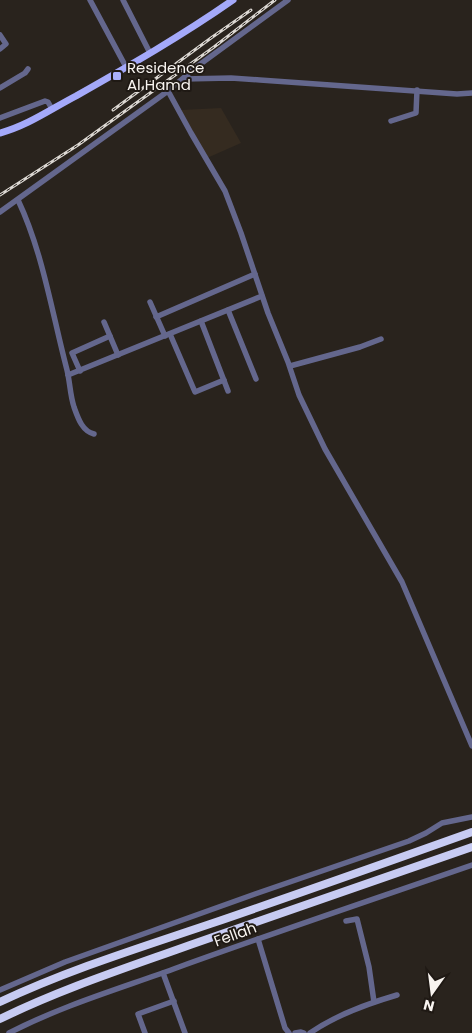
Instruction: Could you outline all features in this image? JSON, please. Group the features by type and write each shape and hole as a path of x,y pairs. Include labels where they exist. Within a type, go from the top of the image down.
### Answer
{"highway":[{"path":"0,1002 116,955 472,832"},
{"path":"0,1019 63,991 120,970 278,913 472,847"}],"main road":[{"path":"0,133 35,119 181,35 233,0"}],"street":[{"path":"90,0 126,67"},
{"path":"123,0 150,53"},
{"path":"0,212 168,91 288,0"},
{"path":"0,49 6,45 1,40"},
{"path":"0,88 25,73 28,69"},
{"path":"184,79 222,78 457,94 472,93"},
{"path":"391,121 416,113 417,90"},
{"path":"168,91 225,190 299,395 318,436 402,582 472,746"},
{"path":"0,118 45,102 48,102 52,109"},
{"path":"18,200 26,218 44,276 58,329 74,406 84,429 94,434"},
{"path":"156,317 255,274"},
{"path":"68,375 262,296"},
{"path":"150,302 195,392 224,380"},
{"path":"228,310 256,380"},
{"path":"200,321 228,391"},
{"path":"104,322 118,355"},
{"path":"80,371 72,352 110,336"},
{"path":"290,366 360,347 381,339"},
{"path":"0,990 65,962 409,841 442,823 472,817"},
{"name":"Fellah","path":"9,1033 51,1013 472,865"},
{"path":"346,921 357,918 369,967 374,1002"},
{"path":"258,939 285,1028 289,1033"},
{"path":"163,973 186,1033"},
{"path":"310,1033 358,1008 398,995"},
{"path":"145,1033 138,1014 174,1001"},
{"path":"295,1033 304,1033"}],"shaded area":[{"path":"221,108 241,143 207,158 181,110"}],"railway":[{"path":"0,195 78,145 214,47 275,0"},
{"path":"113,110 251,10"}],"place":[{"name":"Residence Al Hamd","path":"117,76"}]}
